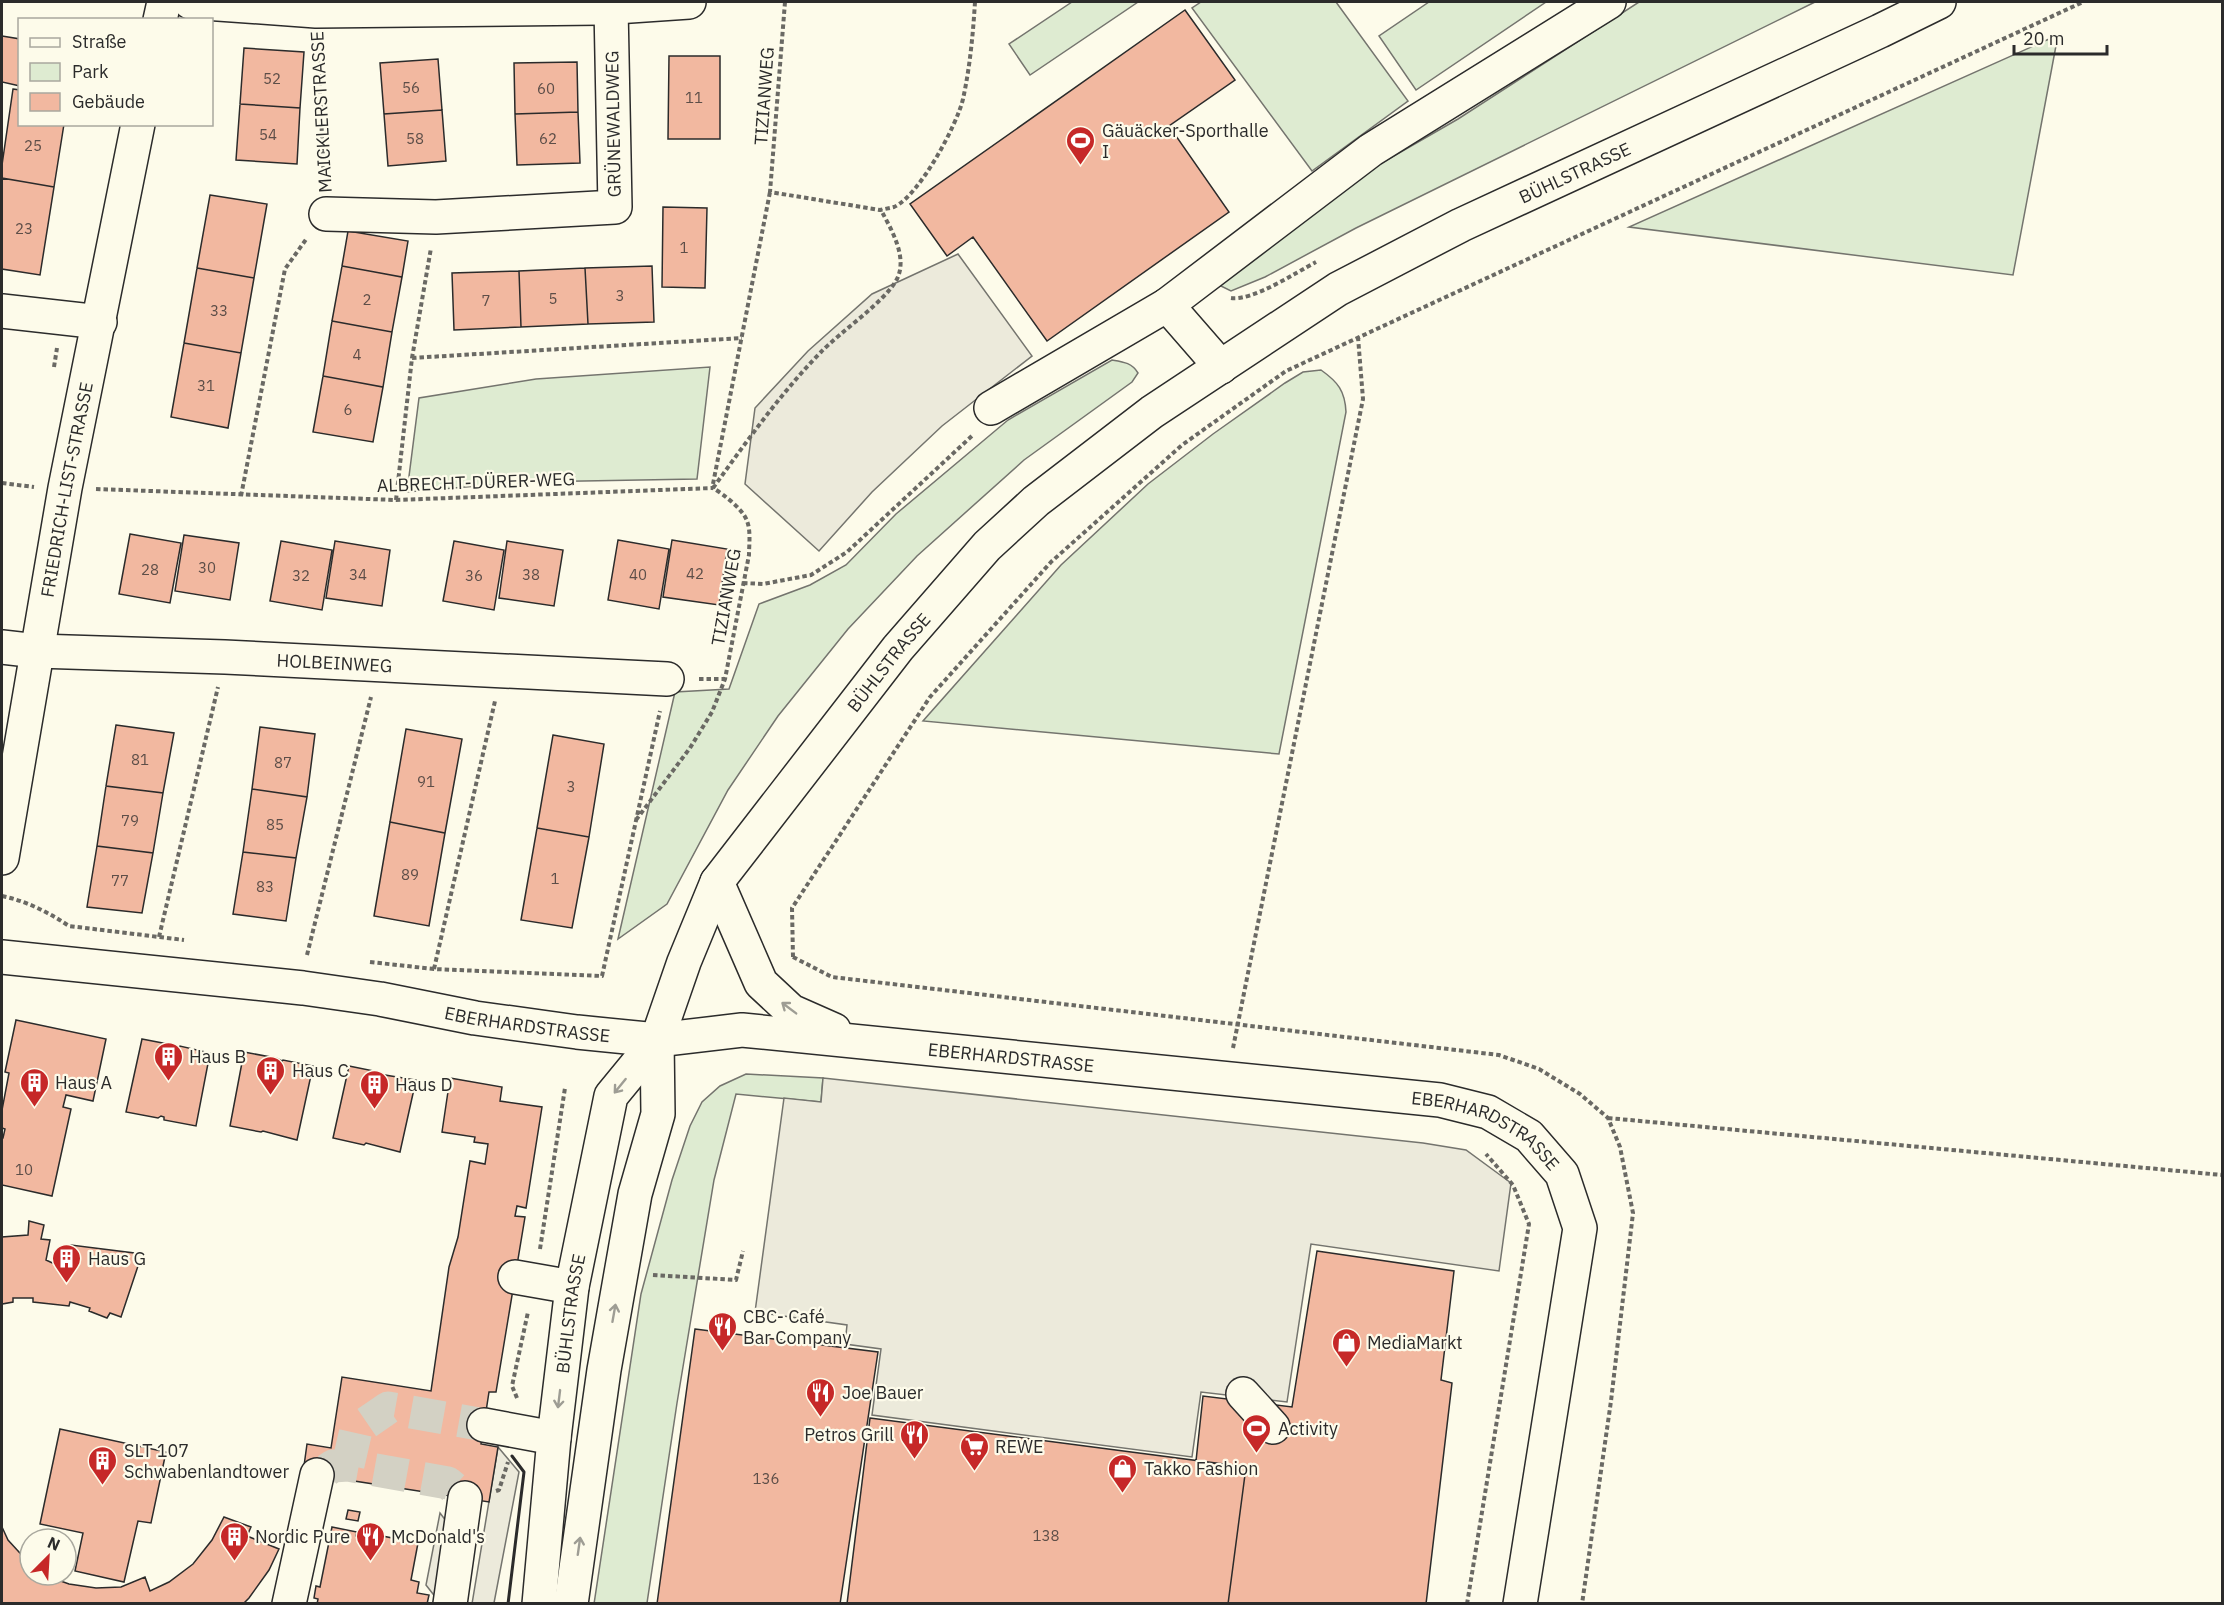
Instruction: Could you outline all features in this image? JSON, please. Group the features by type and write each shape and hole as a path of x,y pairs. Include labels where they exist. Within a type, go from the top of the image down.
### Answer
{"main road":[{"path":"160,18 164,2"},
{"name":"MAICKLERSTRASSE","path":"190,2 316,11 611,7 689,2"},
{"path":"991,408 1167,305 1371,150 1609,2"},
{"name":"BÜHLSTRASSE","path":"570,1604 604,1370 633,1206 658,1114 657,1040 684,962 717,882 898,648 987,546 1036,501 1134,426 1338,289 1461,225 1939,2"},
{"name":"GRÜNEWALDWEG","path":"326,213 436,217 615,207 611,7"},
{"name":"FRIEDRICH-LIST-STRASSE","path":"2,858 65,488 138,126"},
{"path":"1167,305 1221,367"},
{"path":"2,311 100,322"},
{"name":"HOLBEINWEG","path":"2,647 37,651 225,657 667,679"},
{"path":"717,882 761,983 791,1011 861,1041"},
{"name":"EBERHARDSTRASSE","path":"2,957 303,988 380,999 475,1018 577,1032 657,1040 742,1030 1440,1100 1488,1112 1529,1136 1562,1174 1580,1228 1520,1604"},
{"name":"BÜHLSTRASSE","path":"539,1604 554,1438 572,1287 611,1096 657,1040"},
{"path":"515,1277 572,1287"},
{"path":"1243,1394 1273,1427"},
{"path":"484,1425 554,1438"},
{"path":"290,1604 329,1477 332,1488 324,1512 305,1604"},
{"path":"450,1604 465,1498"}],"path":[{"name":"TIZIANWEG","path":"635,821 690,748 712,712 725,679 749,555 747,519 729,497 712,488 770,192 784,2"},
{"path":"770,192 880,210 896,206 924,178 945,144 963,101 972,47 975,2"},
{"path":"1582,1604 1611,1401 1634,1213 1620,1147 1608,1118 1580,1094 1539,1069 1499,1055 831,977 793,957 792,908 930,697 1051,562 1182,446 1286,371 2083,2"},
{"name":"MAICKLERSTRASSE","path":"316,11 326,213"},
{"path":"712,488 765,414 821,351 887,292 898,277 900,254 895,234 880,210"},
{"path":"241,496 285,268 326,213"},
{"path":"396,500 412,358 436,217"},
{"path":"1229,1078 1237,1026 1363,399 1358,336"},
{"path":"412,358 742,338"},
{"name":"ALBRECHT-DÜRER-WEG","path":"65,488 396,500 712,488"},
{"path":"159,938 225,657"},
{"path":"307,955 379,665"},
{"path":"365,962 434,969 501,671"},
{"name":"TIZIANWEG","path":"434,969 602,976 667,679"},
{"path":"2,896 19,900 69,926 193,942"},
{"path":"296,954 318,956"},
{"path":"1608,1118 2223,1175"},
{"path":"1467,1604 1528,1224 1513,1185 1486,1154"},
{"path":"651,1275 736,1280 743,1251"}],"green space":[{"path":"1072,2 1138,2 1030,75 1009,44"},
{"path":"1201,2 1336,2 1408,101 1312,171 1192,8"},
{"path":"1429,2 1546,2 1416,90 1379,36"},
{"path":"1639,2 1815,2 1356,228 1265,277 1231,291 1219,285 1352,180 1458,119"},
{"path":"2058,35 2013,275 1629,227"},
{"path":"1112,360 1127,364 1136,370 1138,373 1132,382 1024,460 917,556 848,629 778,716 728,790 667,904 618,939 675,692 729,689 759,604 810,585 846,565 896,514 1008,420"},
{"path":"710,367 697,479 526,482 407,492 419,398 536,379"},
{"path":"1321,370 1339,388 1344,398 1346,412 1279,754 923,721 1061,565 1148,484 1285,383 1303,372"},
{"path":"746,1074 823,1078 821,1102 736,1094 714,1180 647,1603 594,1604 641,1294 672,1180 690,1126 702,1102 720,1086"}],"shaded area":[{"path":"958,254 1032,356 942,426 872,492 819,551 745,484 755,408 808,351 872,294"},
{"path":"823,1078 1423,1143 1466,1150 1511,1183 1499,1271 1311,1244 1287,1402 1201,1392 1192,1457 872,1415 881,1349 845,1344 847,1325 755,1312 784,1098 821,1102"},
{"path":"498,1447 519,1472 494,1603 472,1604"},
{"path":"440,1513 456,1534 440,1603 426,1585"}],"building":[{"name":"Gäuäcker-Sporthalle I","path":"1185,10 1235,80 1169,126 1229,212 1047,341 973,237 947,256 910,204"},
{"path":"2,36 18,39 18,86 2,82"},
{"path":"244,48 304,52 300,108 240,104"},
{"path":"669,56 720,56 720,139 668,139"},
{"path":"438,59 442,110 384,114 380,63"},
{"path":"577,62 578,112 515,114 514,63"},
{"path":"13,89 18,90 18,126 64,126 54,187 2,178"},
{"path":"240,104 300,108 297,164 236,160"},
{"path":"442,110 446,161 388,166 384,114"},
{"path":"578,112 580,163 517,165 515,114"},
{"path":"2,178 54,187 40,275 2,269"},
{"path":"210,195 267,204 254,278 197,268"},
{"path":"663,207 707,208 705,288 662,287"},
{"path":"348,231 408,241 402,277 342,266"},
{"path":"342,266 402,277 392,332 332,321"},
{"path":"652,266 654,322 588,324 585,268"},
{"path":"197,268 254,278 241,353 184,343"},
{"path":"585,268 588,324 521,327 519,271"},
{"path":"519,271 521,327 454,330 452,273"},
{"path":"332,321 392,332 383,387 323,376"},
{"path":"184,343 241,353 228,428 171,417"},
{"path":"323,376 383,387 373,442 313,432"},
{"path":"130,534 181,543 170,603 119,594"},
{"path":"184,535 239,543 230,600 175,591"},
{"path":"618,540 669,549 659,609 608,600"},
{"path":"672,540 727,549 719,605 663,597"},
{"path":"281,541 332,550 322,610 270,601"},
{"path":"335,541 390,550 382,606 326,598"},
{"path":"454,541 504,550 494,610 443,601"},
{"path":"507,541 563,550 554,606 499,598"},
{"path":"116,725 174,733 163,793 106,786"},
{"path":"260,727 315,734 307,797 252,789"},
{"path":"406,729 462,739 445,833 390,822"},
{"path":"553,735 604,744 589,837 537,828"},
{"path":"106,786 163,793 153,853 97,846"},
{"path":"252,789 307,797 296,858 243,852"},
{"path":"390,822 445,833 429,926 374,916"},
{"path":"537,828 589,837 572,928 521,920"},
{"path":"97,846 153,853 142,913 87,907"},
{"path":"243,852 296,858 286,921 233,914"},
{"name":"Haus A","path":"16,1020 106,1039 93,1101 66,1095 63,1107 71,1109 52,1196 2,1185 2,1138 5,1129 2,1128 2,1110 9,1073 5,1072"},
{"name":"Haus B","path":"142,1039 210,1053 196,1126 164,1120 161,1116 158,1118 126,1112"},
{"name":"Haus C","path":"244,1052 313,1066 297,1140 263,1131 230,1126"},
{"name":"Haus D","path":"349,1066 416,1080 400,1152 366,1143 364,1145 333,1138"},
{"path":"450,1078 502,1087 500,1101 542,1107 526,1208 517,1206 515,1216 525,1217 496,1392 489,1392 481,1444 498,1447 489,1502 303,1473 307,1444 331,1448 342,1377 431,1391 449,1267 458,1237 470,1161 485,1164 488,1144 474,1142 475,1137 442,1132"},
{"name":"Haus G","path":"29,1221 44,1225 41,1239 50,1240 46,1260 61,1267 71,1245 142,1254 121,1317 110,1313 107,1318 89,1311 90,1308 70,1302 69,1306 33,1302 33,1298 13,1298 13,1302 2,1304 2,1237 28,1235"},
{"path":"1317,1251 1454,1271 1441,1380 1452,1383 1426,1604 1228,1604 1246,1467 1196,1461 1203,1396 1292,1407"},
{"path":"695,1329 878,1352 840,1604 657,1604"},
{"path":"870,1418 1246,1467 1228,1604 847,1604"},
{"name":"SLT 107 Schwabenlandtower","path":"60,1429 166,1452 151,1523 138,1521 124,1582 78,1572 78,1557 83,1533 78,1532 78,1527 54,1527 40,1524"},
{"path":"348,1510 360,1512 358,1521 346,1519"},
{"name":"Nordic Pure","path":"224,1517 251,1527 247,1536 279,1549 269,1570 243,1604 2,1604 2,1527 8,1540 18,1551 18,1587 121,1587 145,1577 150,1591 169,1582 193,1564 212,1540"},
{"name":"McDonald's","path":"332,1527 357,1532 356,1536 363,1537 364,1532 374,1534 373,1539 381,1541 382,1536 418,1543 411,1580 419,1582 417,1593 429,1595 427,1604 317,1604 318,1599 314,1598 316,1586 320,1587"}],"tunnel":[{"path":"348,1465 356,1430 388,1408 484,1425"},
{"path":"327,1470 333,1466 348,1465 448,1483 465,1498"}],"wall":[{"path":"508,1604 524,1472 512,1456"}],"place":[{"name":"Gäuäcker-Sporthalle I","path":"1081,166"},
{"name":"Haus B","path":"168,1082"},
{"name":"Haus C","path":"271,1096"},
{"name":"Haus A","path":"34,1108"},
{"name":"Haus D","path":"374,1110"},
{"name":"Haus G","path":"67,1284"},
{"name":"CBC- Café Bar Company","path":"722,1352"},
{"name":"MediaMarkt","path":"1346,1368"},
{"name":"Joe Bauer","path":"821,1418"},
{"name":"Activity","path":"1257,1454"},
{"name":"Petros Grill","path":"915,1460"},
{"name":"REWE","path":"974,1472"},
{"name":"SLT 107 Schwabenlandtower","path":"103,1486"},
{"name":"Takko Fashion","path":"1123,1494"},
{"name":"Nordic Pure","path":"234,1562"},
{"name":"McDonald's","path":"370,1562"}]}
